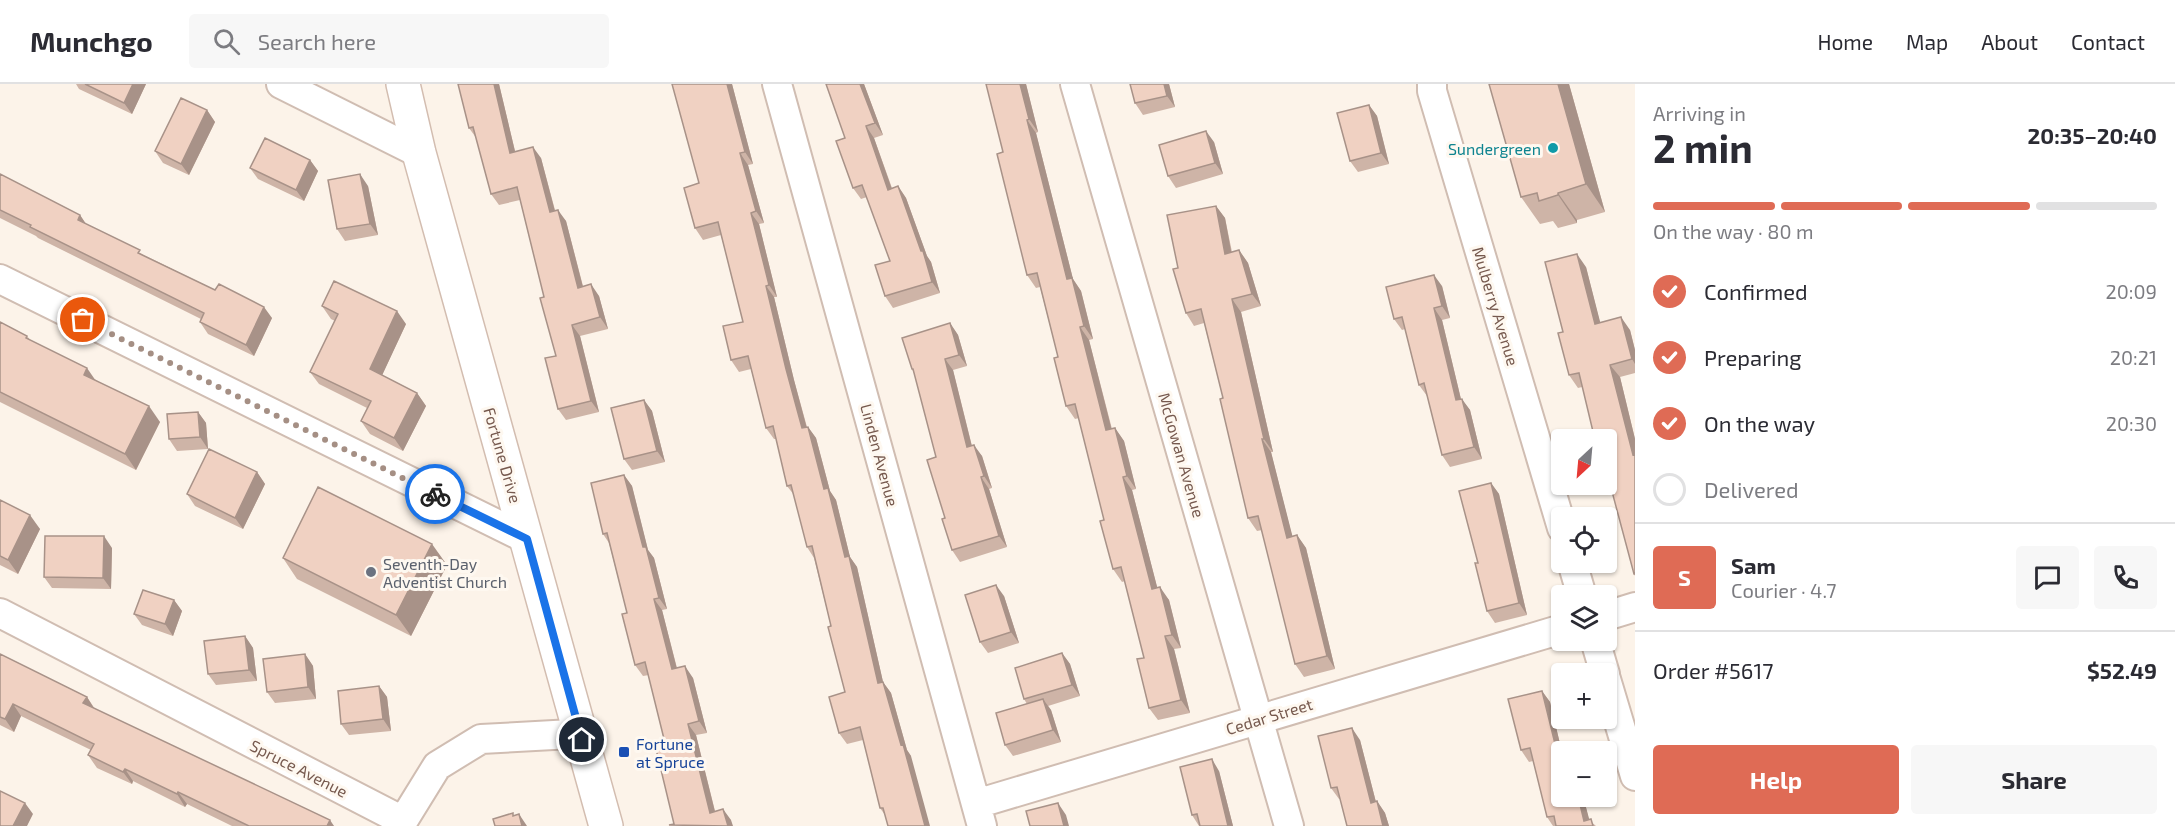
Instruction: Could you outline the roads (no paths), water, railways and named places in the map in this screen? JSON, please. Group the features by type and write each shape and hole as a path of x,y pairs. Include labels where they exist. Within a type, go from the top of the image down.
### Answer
{"main road":[{"name":"Fortune Drive","path":"403,84 419,153 606,826"}],"street":[{"path":"281,84 419,153"},
{"name":"Linden Avenue","path":"777,84 979,815"},
{"name":"McGowan Avenue","path":"1075,84 1289,826"},
{"name":"Mulberry Avenue","path":"1432,84 1432,91 1556,507"},
{"path":"0,279 527,539"},
{"path":"1617,613 1635,607"},
{"name":"Spruce Avenue","path":"0,613 403,821 437,766 481,739 572,734 582,740"},
{"name":"Cedar Street","path":"979,815 1258,720 1551,632"},
{"path":"1617,716 1635,776"}],"place":[{"name":"Sundergreen","path":"1553,148"},
{"name":"Seventh-Day Adventist Church","path":"371,572"},
{"name":"Fortune at Spruce","path":"624,752"}]}
